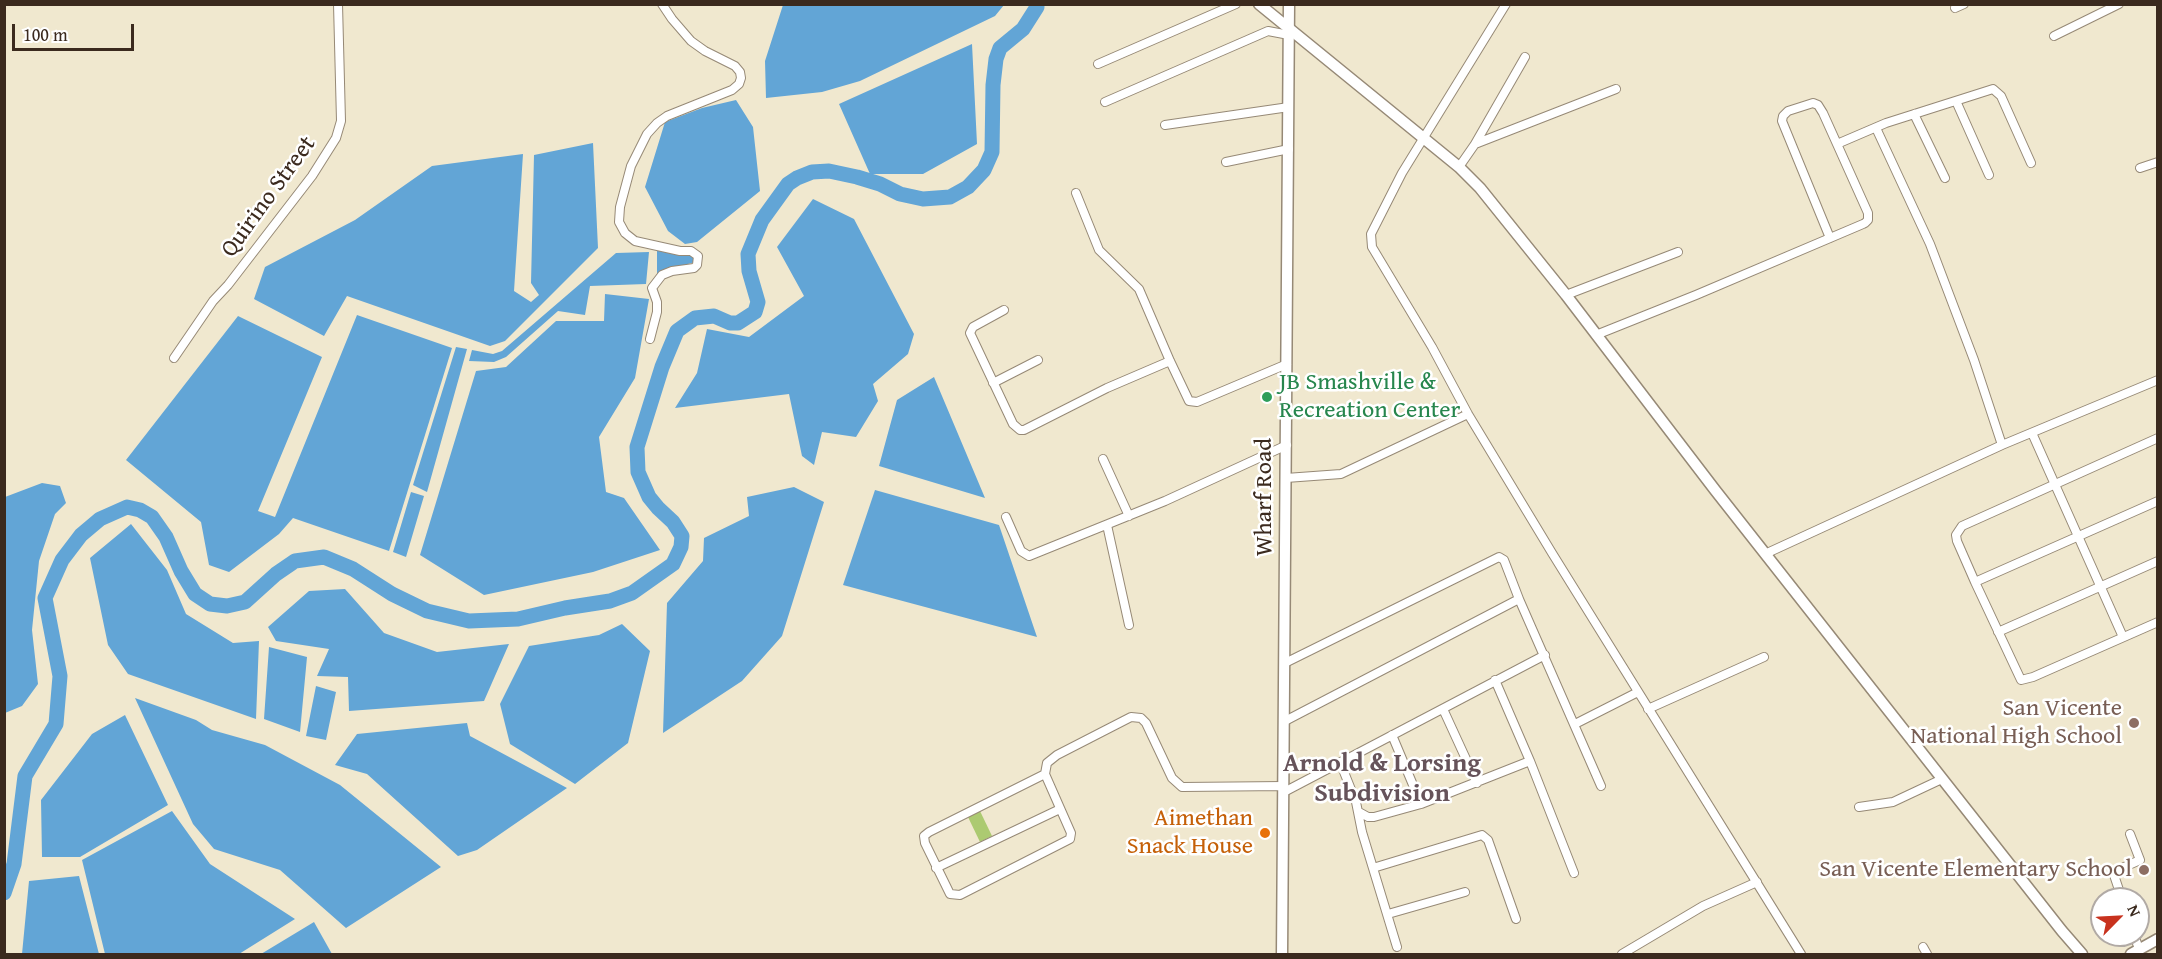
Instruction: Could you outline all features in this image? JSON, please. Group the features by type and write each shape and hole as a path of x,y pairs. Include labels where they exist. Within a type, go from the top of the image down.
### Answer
{"street":[{"name":"Quirino Street","path":"174,358 213,301 228,285 312,176 336,138 341,121 342,97 338,4"},
{"path":"650,339 657,312 657,302 652,288 662,275 694,268 697,265 698,256 691,251 680,251 635,241 625,233 619,222 620,207 631,166 647,134 657,123 667,116 732,90 739,84 741,78 735,66 691,41 672,20 662,4"},
{"path":"1098,64 1236,4"},
{"path":"1259,4 1289,31 1459,166 1487,197 1566,295 1765,554 2062,932 2082,954"},
{"name":"Wharf Road","path":"1282,954 1289,4"},
{"path":"1506,4 1402,173 1371,234 1370,240 1374,254 1432,347 1468,414 1801,954"},
{"path":"2054,36 2119,4"},
{"path":"1106,102 1269,31 1289,31"},
{"path":"1459,166 1475,144 1525,57"},
{"path":"1475,144 1616,89"},
{"path":"1837,144 1914,114 1990,89 1996,90 2031,163"},
{"path":"1956,101 1989,175"},
{"path":"1596,335 1830,238 1863,224 1868,218 1823,112 1818,105 1807,104 1788,111 1783,116 1783,126 1830,238"},
{"path":"1166,125 1289,106"},
{"path":"1914,114 1945,178"},
{"path":"1876,128 1930,244 1974,360 2002,445"},
{"path":"1226,162 1289,149"},
{"path":"2140,168 2157,162"},
{"path":"1076,193 1099,250 1139,289 1186,396 1193,403 1287,364"},
{"path":"1566,295 1678,252"},
{"path":"1004,310 973,327 970,333 1017,429 1024,430 1098,392 1170,361"},
{"path":"993,383 1038,360"},
{"path":"1765,554 2002,445 2157,380"},
{"path":"1287,478 1341,474 1468,414"},
{"path":"2032,433 2123,637"},
{"path":"2157,438 1972,521 1958,530 1957,541 2017,675 2022,681 2157,622"},
{"path":"1006,517 1021,551 1026,555 1034,554 1129,516 1287,445"},
{"path":"1103,459 1129,516"},
{"path":"1975,582 2157,501"},
{"path":"1107,525 1129,625"},
{"path":"1285,663 1499,557 1504,560 1601,786"},
{"path":"1998,632 2157,561"},
{"path":"1285,721 1520,599"},
{"path":"1045,774 926,834 924,839 950,894 960,895 1070,839 1071,833 1045,774 1047,763 1057,755 1131,717 1137,717 1146,723 1172,778 1182,787 1284,789 1545,655"},
{"path":"1648,709 1764,657"},
{"path":"1495,681 1530,761 1574,873"},
{"path":"1575,724 1638,692"},
{"path":"1443,709 1477,783"},
{"path":"1392,735 1421,804"},
{"path":"1359,812 1374,818 1421,804 1530,761"},
{"path":"1340,762 1359,812 1360,826 1397,946"},
{"path":"1859,807 1893,802 1942,778"},
{"path":"936,868 1060,809"},
{"path":"2118,887 2113,872 2140,860 2130,834"},
{"path":"1374,868 1482,836 1488,840 1516,919"},
{"path":"1622,954 1703,906 1756,882"},
{"path":"1388,914 1465,892"},
{"path":"2135,952 2157,939"}],"green space":[{"path":"980,811 992,836 980,842 968,817"}],"water":[{"path":"783,4 1004,5 995,16 860,81 822,92 766,98 765,61"},
{"path":"972,44 977,144 923,174 870,174 839,104"},
{"path":"736,100 753,127 760,191 697,242 685,244 668,231 645,187 665,122 702,108"},
{"path":"593,143 598,248 505,341 490,346 347,296 324,336 254,299 265,267 355,220 432,166 523,154 514,291 531,302 539,295 531,283 534,155"},
{"path":"813,199 854,219 914,334 908,354 873,384 878,401 856,437 822,432 814,465 802,456 789,394 675,408 697,373 707,329 749,337 804,296 777,247"},
{"path":"657,242 693,251 695,262 674,268 657,279"},
{"path":"649,252 646,284 590,286 585,315 558,311 506,357 494,362 469,361 472,350 493,354 502,351 616,253"},
{"path":"605,294 649,299 635,378 599,437 606,492 624,498 660,550 593,572 484,595 420,555 476,371 506,367 556,321 604,321"},
{"path":"357,315 452,348 389,551 293,518 279,534 229,572 209,565 201,522 126,460 238,316 322,357 258,511 275,517"},
{"path":"456,347 467,349 427,492 413,485"},
{"path":"934,377 985,498 879,466 897,400"},
{"path":"42,483 60,486 66,503 55,514 39,561 32,630 38,684 22,706 5,713 5,497"},
{"path":"794,487 824,502 782,636 742,681 663,733 667,603 703,561 704,538 749,516 747,497"},
{"path":"875,490 999,525 1037,637 843,585"},
{"path":"411,492 424,496 406,557 393,552"},
{"path":"131,524 167,570 186,614 233,643 259,641 256,719 128,674 108,645 90,558"},
{"path":"345,589 384,633 437,652 509,644 484,701 349,711 348,677 317,676 329,649 276,641 268,627 309,591"},
{"path":"622,624 650,651 628,743 575,784 510,744 500,704 529,646 599,635"},
{"path":"269,647 307,657 300,732 264,719"},
{"path":"316,686 336,692 326,740 306,736"},
{"path":"135,698 196,720 212,730 265,745 340,785 441,867 346,928 280,870 214,849 193,824"},
{"path":"125,715 168,805 80,857 42,857 41,800 92,734"},
{"path":"467,723 470,736 567,788 477,850 458,856 367,774 335,765 357,734"},
{"path":"172,811 210,864 295,919 239,954 105,954 82,860"},
{"path":"79,876 99,954 22,954 29,881"},
{"path":"314,922 332,954 261,954"}],"waterway":[{"path":"4,893 14,864 25,776 56,724 60,676 45,598 62,560 81,535 100,519 127,507 140,510 152,517 166,537 181,571 195,594 210,604 227,606 245,602 276,574 295,561 324,557 353,569 392,594 427,611 469,621 518,619 610,601 632,593 673,564 681,547 682,536 673,522 649,497 638,472 637,447 662,367 677,331 695,318 714,316 730,323 738,323 755,312 758,302 749,271 748,254 762,220 788,184 797,178 812,172 829,171 857,177 880,184 900,194 923,199 950,197 968,187 984,170 992,152 993,85 996,59 1000,48 1023,29 1037,7"}],"place":[{"name":"JB Smashville & Recreation Center","path":"1267,397"},
{"name":"San Vicente National High School","path":"2134,723"},
{"name":"Aimethan Snack House","path":"1265,833"},
{"name":"San Vicente Elementary School","path":"2144,870"}],"district":[{"name":"Arnold & Lorsing Subdivision","path":"1382,779"}]}
